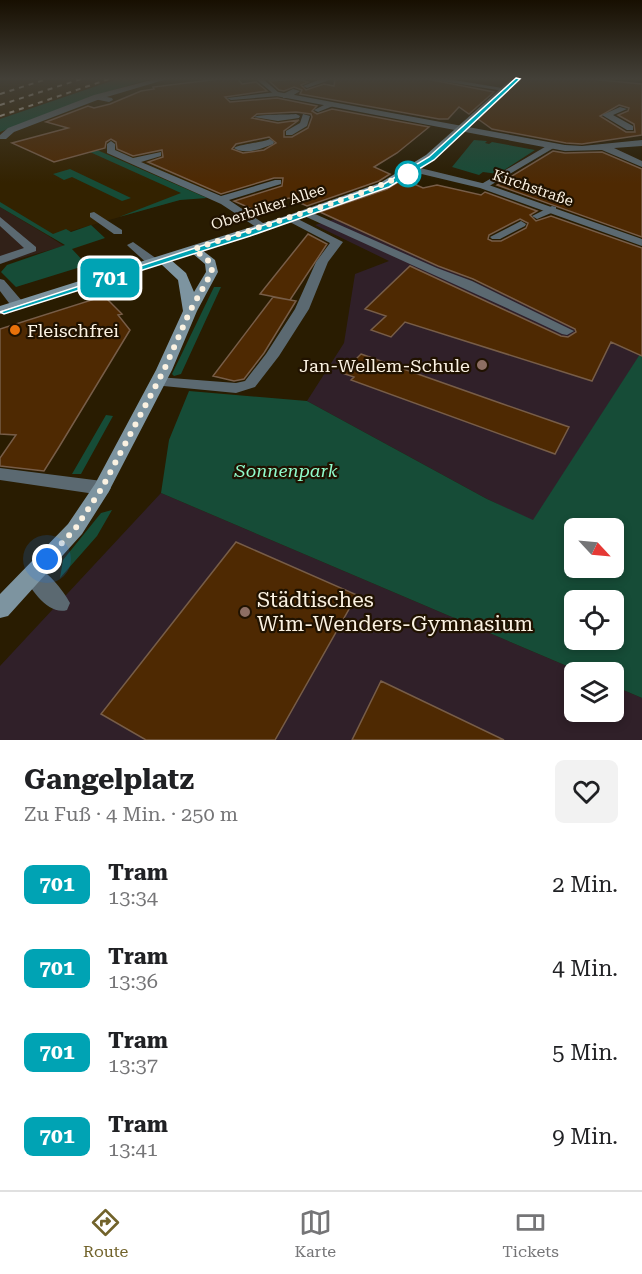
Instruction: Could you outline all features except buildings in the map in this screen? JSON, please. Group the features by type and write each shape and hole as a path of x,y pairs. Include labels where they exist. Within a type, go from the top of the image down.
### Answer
{"main road":[{"name":"Oberbilker Allee","path":"0,310 306,213 383,185 429,157 476,114"},
{"path":"0,609 75,529 102,488 158,382 190,311 212,272 211,263 194,249"},
{"path":"158,260 182,273 187,284 190,311"}],"street":[{"path":"3,137 11,130 53,114"},
{"path":"289,133 304,124 313,114"},
{"path":"357,114 460,128 553,146 582,149 642,143"},
{"path":"610,114 606,115 630,128"},
{"path":"258,117 278,119 296,116"},
{"path":"23,125 33,128"},
{"path":"238,148 259,147 270,142"},
{"path":"111,144 110,151 220,200 263,227"},
{"path":"483,186 553,146"},
{"path":"604,147 642,164"},
{"path":"133,161 158,154"},
{"name":"Kirchstraße","path":"412,169 483,186 642,243"},
{"path":"220,200 278,182"},
{"path":"537,216 552,209"},
{"path":"306,213 433,272 468,284 567,330"},
{"path":"94,216 118,232"},
{"path":"158,382 237,388 250,384 302,309 322,262 337,242 290,218"},
{"path":"0,220 32,249 0,260"},
{"path":"496,237 521,224"},
{"path":"133,245 158,260"},
{"path":"0,284 17,304"},
{"path":"0,474 102,488"},
{"path":"33,574 59,603"}],"shaded area":[{"path":"0,114 16,114 0,119"},
{"path":"32,114 266,114 354,132 320,155 200,194 50,237 0,207 0,125"},
{"path":"0,207 50,237 64,246 0,264"},
{"name":"Jan-Wellem-Schule","path":"335,219 640,355 533,521 487,499 307,401 344,343 355,274 389,261 315,225"},
{"name":"Städtisches Wim-Wenders-Gymnasium","path":"161,493 564,665 564,722 624,722 624,690 642,698 642,740 0,740 0,666"}],"green space":[{"path":"16,114 48,114 0,132 0,119"},
{"path":"474,140 535,150 498,174 483,172 479,175 452,167"},
{"path":"88,146 207,198 180,200 119,217 181,193 81,148"},
{"path":"70,169 131,198 122,201 72,177 64,180 53,174"},
{"path":"0,202 53,234 66,229 71,232 91,225 105,238 72,249 87,265 16,287 1,272 7,265 65,245 0,207"},
{"path":"214,287 221,287 181,374 174,376 172,374"},
{"name":"Sonnenpark","path":"642,351 642,698 624,690 624,662 564,662 564,665 161,493 169,440 189,391 307,401 487,499 533,520"},
{"path":"106,415 113,416 81,474 72,474"},
{"path":"112,510 97,536 60,578 63,560 101,513"}],"tram line":[{"name":"701","path":"0,312 247,234 387,185 431,159 478,114"},
{"path":"0,312 247,234 387,185 431,158 479,114"}],"railway":[{"path":"0,116 7,114"}],"place":[{"name":"Fleischfrei","path":"15,330"},
{"name":"Jan-Wellem-Schule","path":"482,365"},
{"name":"Städtisches Wim-Wenders-Gymnasium","path":"245,612"}],"route":[{"path":"47,559 75,529 102,488 164,370 190,311 212,272 211,263 194,249 306,213 408,174"}]}
